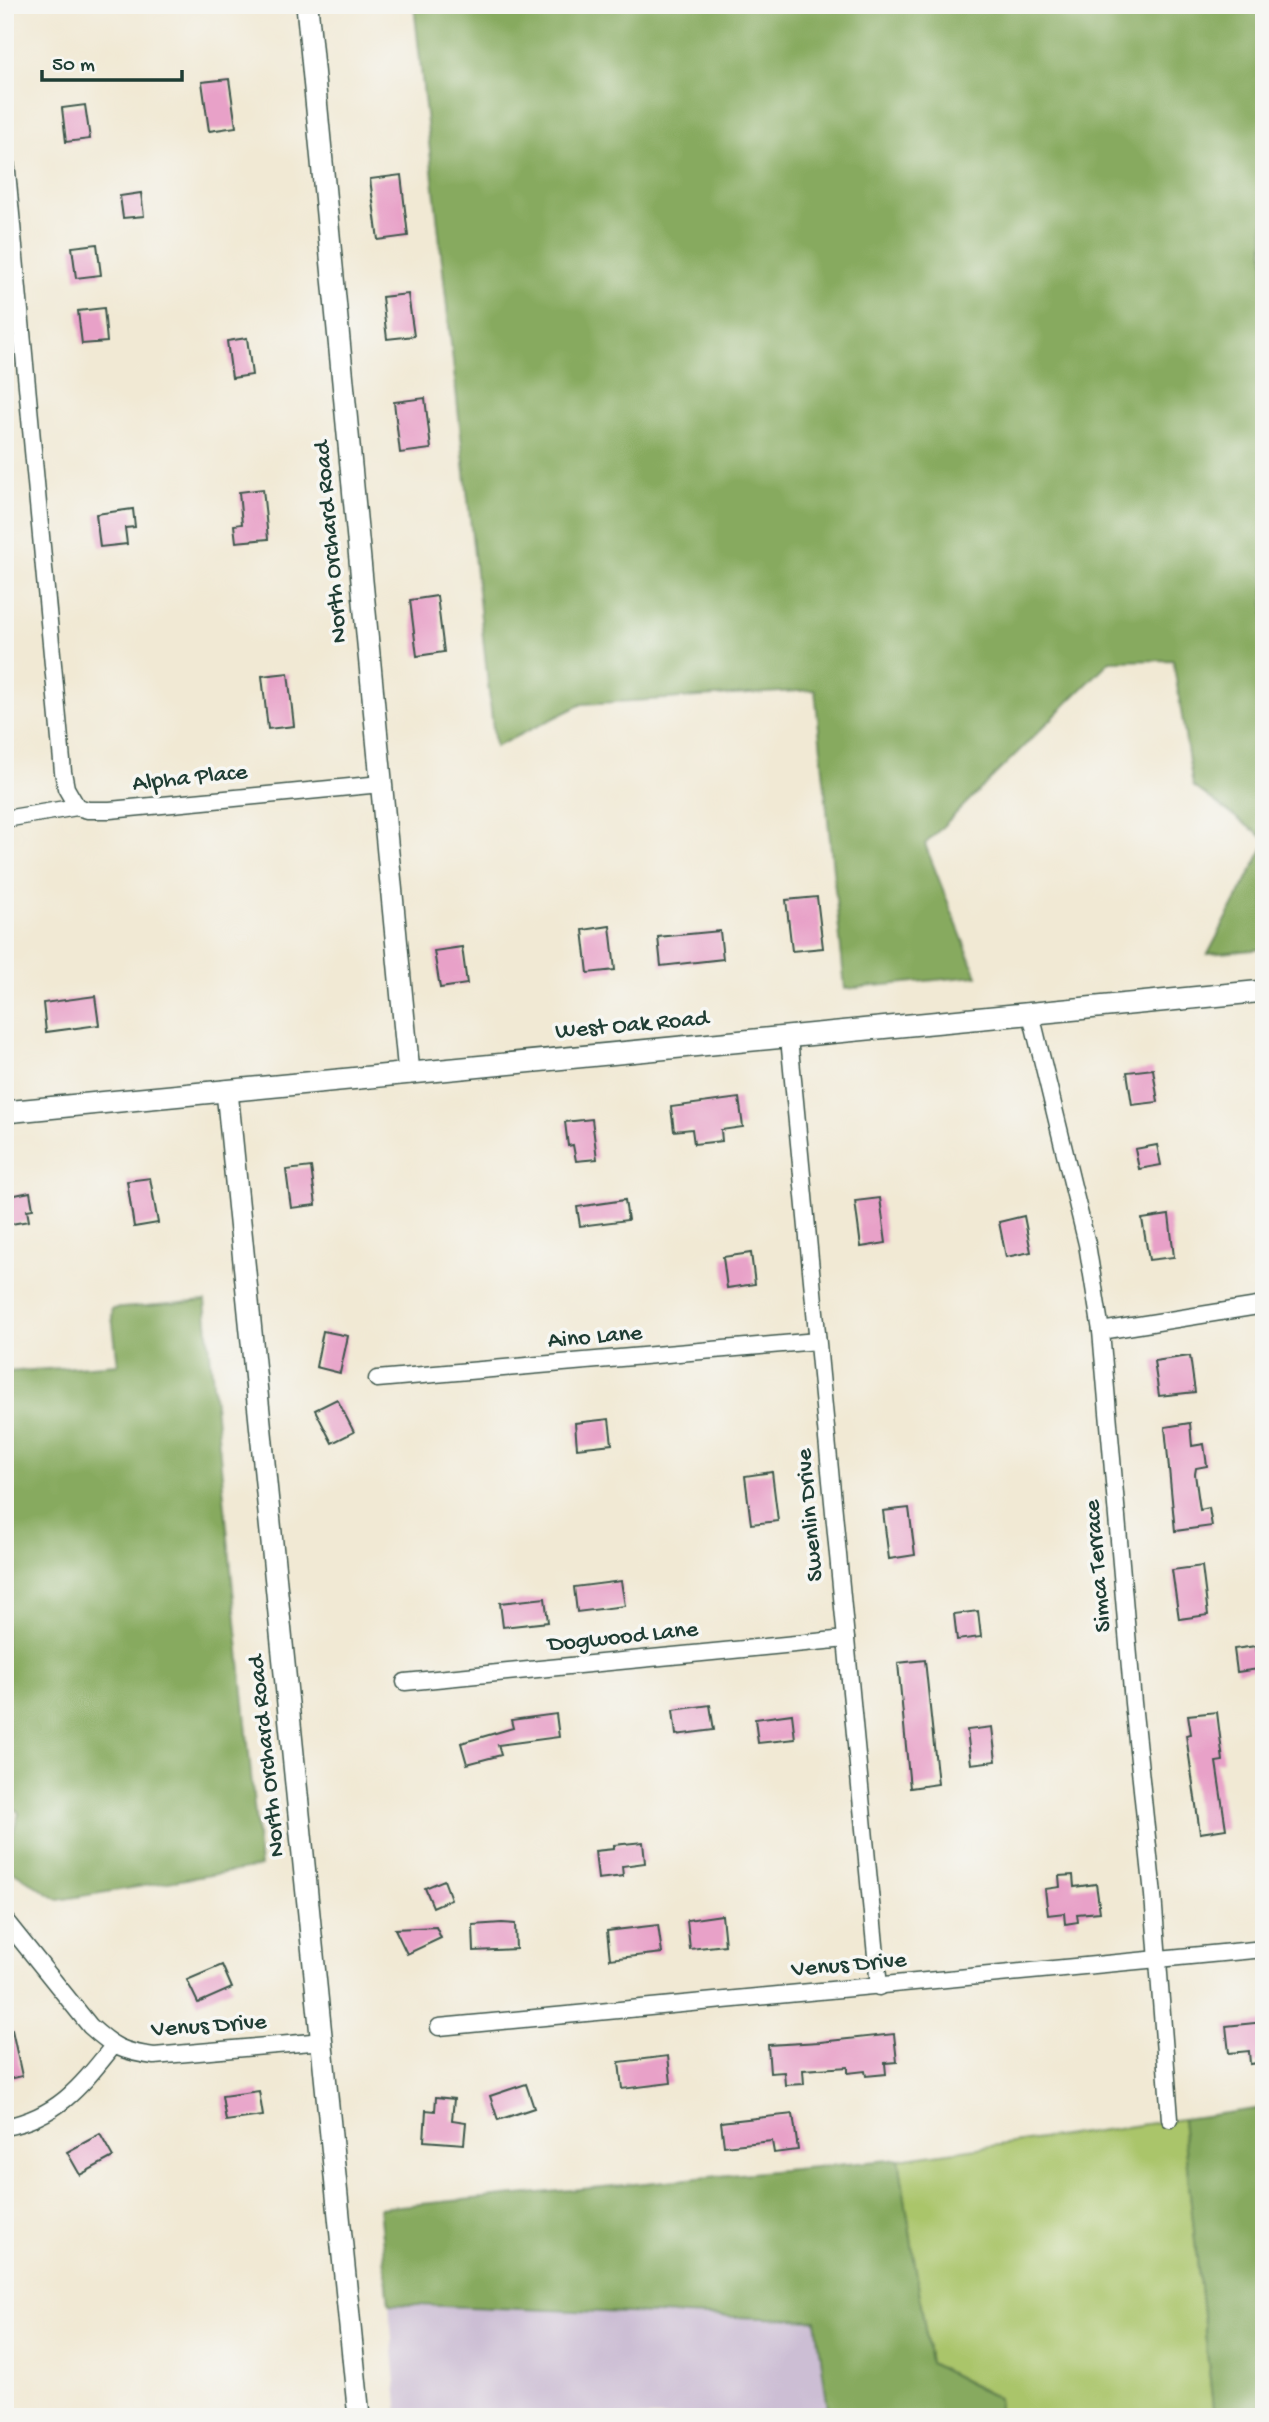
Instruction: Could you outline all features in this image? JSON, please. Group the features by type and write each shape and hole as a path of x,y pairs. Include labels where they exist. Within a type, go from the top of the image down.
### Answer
{"street":[{"name":"North Orchard Road","path":"307,5 409,1073"},
{"path":"5,149 63,772 66,788 77,807"},
{"name":"Alpha Place","path":"5,819 77,807 110,810 381,784"},
{"name":"West Oak Road","path":"5,1112 1264,991"},
{"name":"Simca Terrace","path":"1031,1014 1087,1244 1101,1331 1170,2119"},
{"name":"Swenlin Drive","path":"789,1038 879,1987"},
{"name":"North Orchard Road","path":"227,1091 359,2417"},
{"path":"1101,1331 1264,1305"},
{"name":"Aino Lane","path":"377,1379 817,1341"},
{"name":"Dogwood Lane","path":"405,1682 846,1639"},
{"path":"5,1920 90,2026 114,2045 77,2091 57,2107 34,2119 5,2127"},
{"name":"Venus Drive","path":"439,2027 1264,1949"},
{"name":"Venus Drive","path":"114,2045 127,2053 154,2056 323,2041"}],"shaded area":[{"path":"389,2304 817,2320 829,2417 399,2417"}],"green space":[{"path":"414,5 1264,5 1264,838 1193,786 1173,660 1110,661 925,844 977,976 845,989 815,690 582,704 495,747"},
{"path":"1264,847 1264,949 1208,954"},
{"path":"205,1301 260,1867 58,1900 5,1866 19,1813 5,1799 5,1372 118,1364 111,1309"},
{"path":"1264,2108 1264,2417 1214,2417 1182,2119"},
{"path":"1182,2119 1214,2417 1000,2417 998,2398 930,2363 899,2159"},
{"path":"899,2159 930,2363 998,2399 1000,2417 829,2417 816,2320 389,2304 379,2208"}],"building":[{"path":"229,79 236,127 209,131 202,82"},
{"path":"85,105 90,139 66,142 62,108"},
{"path":"401,175 408,236 378,240 370,179"},
{"path":"141,193 144,216 123,218 120,196"},
{"path":"97,244 101,275 76,278 72,247"},
{"path":"408,294 414,336 387,339 382,297"},
{"path":"104,308 107,342 82,344 78,311"},
{"path":"247,338 252,375 232,378 227,341"},
{"path":"425,398 431,449 400,453 394,402"},
{"path":"263,489 268,539 236,542 234,525 242,524 239,492"},
{"path":"133,509 135,527 125,528 127,544 100,547 96,514"},
{"path":"437,596 444,652 417,656 410,600"},
{"path":"288,673 294,726 268,729 262,676"},
{"path":"817,897 823,948 792,951 786,900"},
{"path":"610,926 615,970 588,973 583,930"},
{"path":"720,931 723,959 661,966 658,937"},
{"path":"462,947 467,984 440,988 434,951"},
{"path":"95,996 99,1025 46,1032 43,1003"},
{"path":"1153,1069 1158,1102 1132,1105 1127,1072"},
{"path":"739,1098 743,1127 721,1130 722,1141 694,1144 692,1129 674,1131 671,1107"},
{"path":"592,1119 597,1159 576,1161 573,1145 568,1146 565,1122"},
{"path":"1157,1145 1161,1165 1139,1169 1135,1149"},
{"path":"311,1167 316,1205 291,1208 286,1170"},
{"path":"150,1178 158,1223 134,1227 127,1181"},
{"path":"30,1192 33,1209 27,1210 29,1221 5,1225 5,1197"},
{"path":"880,1198 886,1243 861,1247 855,1201"},
{"path":"625,1200 628,1220 580,1226 577,1207"},
{"path":"1169,1215 1174,1257 1149,1260 1142,1219"},
{"path":"1024,1216 1031,1252 1006,1257 999,1222"},
{"path":"751,1253 755,1284 727,1288 723,1257"},
{"path":"323,1331 348,1336 340,1373 316,1367"},
{"path":"1190,1356 1195,1392 1159,1396 1154,1361"},
{"path":"337,1399 354,1432 332,1443 315,1410"},
{"path":"609,1419 612,1444 577,1448 575,1423"},
{"path":"1190,1423 1192,1446 1204,1444 1207,1466 1196,1468 1195,1474 1200,1510 1209,1508 1212,1526 1175,1531 1165,1427"},
{"path":"772,1472 778,1521 751,1524 745,1476"},
{"path":"909,1508 915,1555 889,1559 883,1511"},
{"path":"1202,1566 1208,1615 1179,1619 1172,1570"},
{"path":"621,1581 625,1606 577,1612 574,1587"},
{"path":"545,1598 548,1622 503,1627 500,1603"},
{"path":"978,1611 981,1637 957,1640 954,1614"},
{"path":"1256,1646 1259,1669 1237,1672 1234,1649"},
{"path":"925,1660 938,1784 910,1788 898,1663"},
{"path":"710,1705 714,1730 676,1735 673,1710"},
{"path":"1217,1712 1223,1761 1216,1762 1226,1829 1200,1833 1186,1735 1191,1734 1188,1715"},
{"path":"556,1714 559,1737 498,1745 501,1755 467,1764 461,1743 513,1728 511,1720"},
{"path":"792,1714 795,1739 758,1743 755,1719"},
{"path":"992,1727 996,1761 971,1764 967,1730"},
{"path":"643,1842 645,1863 622,1866 623,1876 598,1879 595,1851 614,1849 614,1845"},
{"path":"1073,1875 1074,1887 1096,1884 1100,1912 1077,1914 1078,1922 1065,1924 1064,1913 1048,1915 1045,1889 1060,1887 1059,1876"},
{"path":"444,1880 451,1899 433,1907 425,1888"},
{"path":"722,1915 725,1945 690,1949 687,1920"},
{"path":"515,1924 516,1949 474,1951 473,1925"},
{"path":"658,1925 662,1953 610,1959 607,1931"},
{"path":"436,1927 441,1938 407,1954 395,1929"},
{"path":"222,1965 232,1988 198,2003 187,1980"},
{"path":"1264,2022 1264,2062 1250,2064 1249,2051 1229,2053 1226,2026"},
{"path":"12,2030 22,2076 5,2080 5,2031"},
{"path":"894,2034 897,2062 885,2063 886,2074 866,2076 865,2071 848,2073 848,2067 803,2070 804,2084 785,2085 784,2072 770,2073 768,2045"},
{"path":"668,2056 671,2083 622,2089 619,2062"},
{"path":"526,2084 534,2108 498,2120 490,2096"},
{"path":"259,2091 263,2116 226,2121 222,2096"},
{"path":"436,2097 454,2099 452,2120 466,2122 464,2144 424,2141 426,2110 435,2111"},
{"path":"793,2114 798,2150 774,2153 772,2141 724,2146 721,2122"},
{"path":"100,2134 113,2157 80,2175 67,2152"}]}
